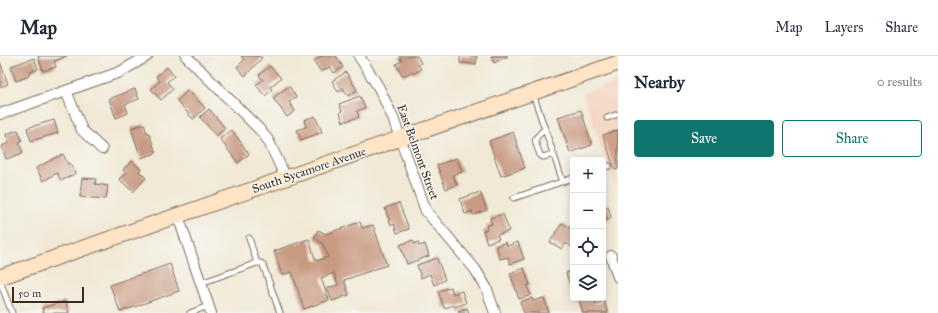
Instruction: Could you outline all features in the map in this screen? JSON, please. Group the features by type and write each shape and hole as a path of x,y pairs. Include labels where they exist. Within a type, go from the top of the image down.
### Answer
{"main road":[{"name":"South Sycamore Avenue","path":"0,277 618,63"}],"street":[{"path":"0,114 120,72 147,56"},
{"path":"186,56 259,129 268,140 286,178"},
{"name":"East Belmont Street","path":"358,56 379,88 393,118 426,211 475,269 486,287 495,313"},
{"path":"66,91 82,130 102,149"},
{"path":"178,216 209,310"},
{"path":"611,256 618,276"}],"lane":[{"path":"533,93 563,182"},
{"path":"607,118 618,114"},
{"path":"546,129 535,138 535,141 541,156 543,157 554,154"},
{"path":"514,198 570,179"},
{"path":"249,238 257,263"},
{"path":"201,283 257,263 261,263 280,313"},
{"path":"0,281 10,313"},
{"path":"190,313 209,310"}],"shaded area":[{"path":"618,81 618,185 615,186 583,93"}],"building":[{"path":"38,56 67,56 54,61 56,67 43,71"},
{"path":"241,56 260,56 262,58 245,76 237,67 244,60"},
{"path":"321,56 336,56 343,67 334,73 330,67 321,72 314,61"},
{"path":"399,56 417,56 421,63 418,65 421,69 413,74 412,72 403,76 396,64 402,61"},
{"path":"460,56 477,56 476,64 460,63"},
{"path":"491,56 508,56 494,63"},
{"path":"34,58 38,69 28,73 29,76 16,81 11,66"},
{"path":"0,62 8,84 0,87"},
{"path":"270,66 281,78 270,87 272,90 265,96 256,85 263,80 259,75"},
{"path":"167,67 174,76 167,82 173,89 161,100 151,89 160,81 156,77"},
{"path":"346,72 357,90 348,96 343,88 338,92 332,81"},
{"path":"289,86 296,97 289,102 295,111 287,117 273,98"},
{"path":"135,89 139,99 125,104 128,113 116,118 109,99"},
{"path":"188,90 205,108 193,119 177,101"},
{"path":"360,96 365,108 357,111 359,117 343,122 340,112 342,111 339,104"},
{"path":"209,109 225,128 216,136 200,117"},
{"path":"581,110 592,145 570,153 558,117"},
{"path":"315,116 322,132 301,140 297,130 306,127 304,120"},
{"path":"54,120 58,133 31,141 27,128"},
{"path":"144,124 156,153 141,158 131,128"},
{"path":"18,130 22,141 19,142 23,153 6,159 2,146 9,143 6,134"},
{"path":"232,130 249,154 238,163 220,139"},
{"path":"618,130 618,169 615,170 603,135"},
{"path":"513,132 525,168 501,176 489,141"},
{"path":"63,154 68,164 70,163 76,173 61,181 57,173 43,181 36,168"},
{"path":"457,158 462,172 453,175 457,185 446,189 437,165"},
{"path":"132,161 141,169 139,171 146,178 133,192 119,179 126,173 123,170"},
{"path":"82,178 96,179 95,184 108,186 106,199 80,197"},
{"path":"480,192 487,210 473,215 472,211 465,214 460,199"},
{"path":"399,203 409,229 397,233 394,224 391,225 385,208"},
{"path":"608,206 611,218 606,220 606,207"},
{"path":"503,214 509,231 497,235 499,239 487,243 483,231 487,229 486,226 492,224 490,218"},
{"path":"360,222 362,228 373,225 387,265 344,280 349,295 332,301 327,288 338,285 334,273 321,278 329,300 304,309 292,272 282,275 274,251 309,239 317,261 328,257 323,244 314,238 318,230 326,234"},
{"path":"562,223 570,228 570,246 566,243 562,249 550,242"},
{"path":"413,240 414,244 418,242 419,246 425,244 429,256 407,264 400,245"},
{"path":"506,242 507,246 518,242 524,259 510,264 508,257 500,259 496,246"},
{"path":"437,258 445,280 434,285 430,274 421,278 417,265"},
{"path":"170,264 179,291 120,312 110,285"},
{"path":"524,268 530,285 527,286 531,295 519,299 510,273"},
{"path":"570,272 570,286 566,273"},
{"path":"451,287 453,294 462,291 466,303 455,307 454,305 444,308 438,291"},
{"path":"532,298 533,301 544,298 549,313 524,313 520,302"},
{"path":"65,301 69,313 43,313 42,308"},
{"path":"579,301 595,301 596,304 604,301 608,313 583,313"},
{"path":"467,308 469,313 459,313 458,311"}]}
